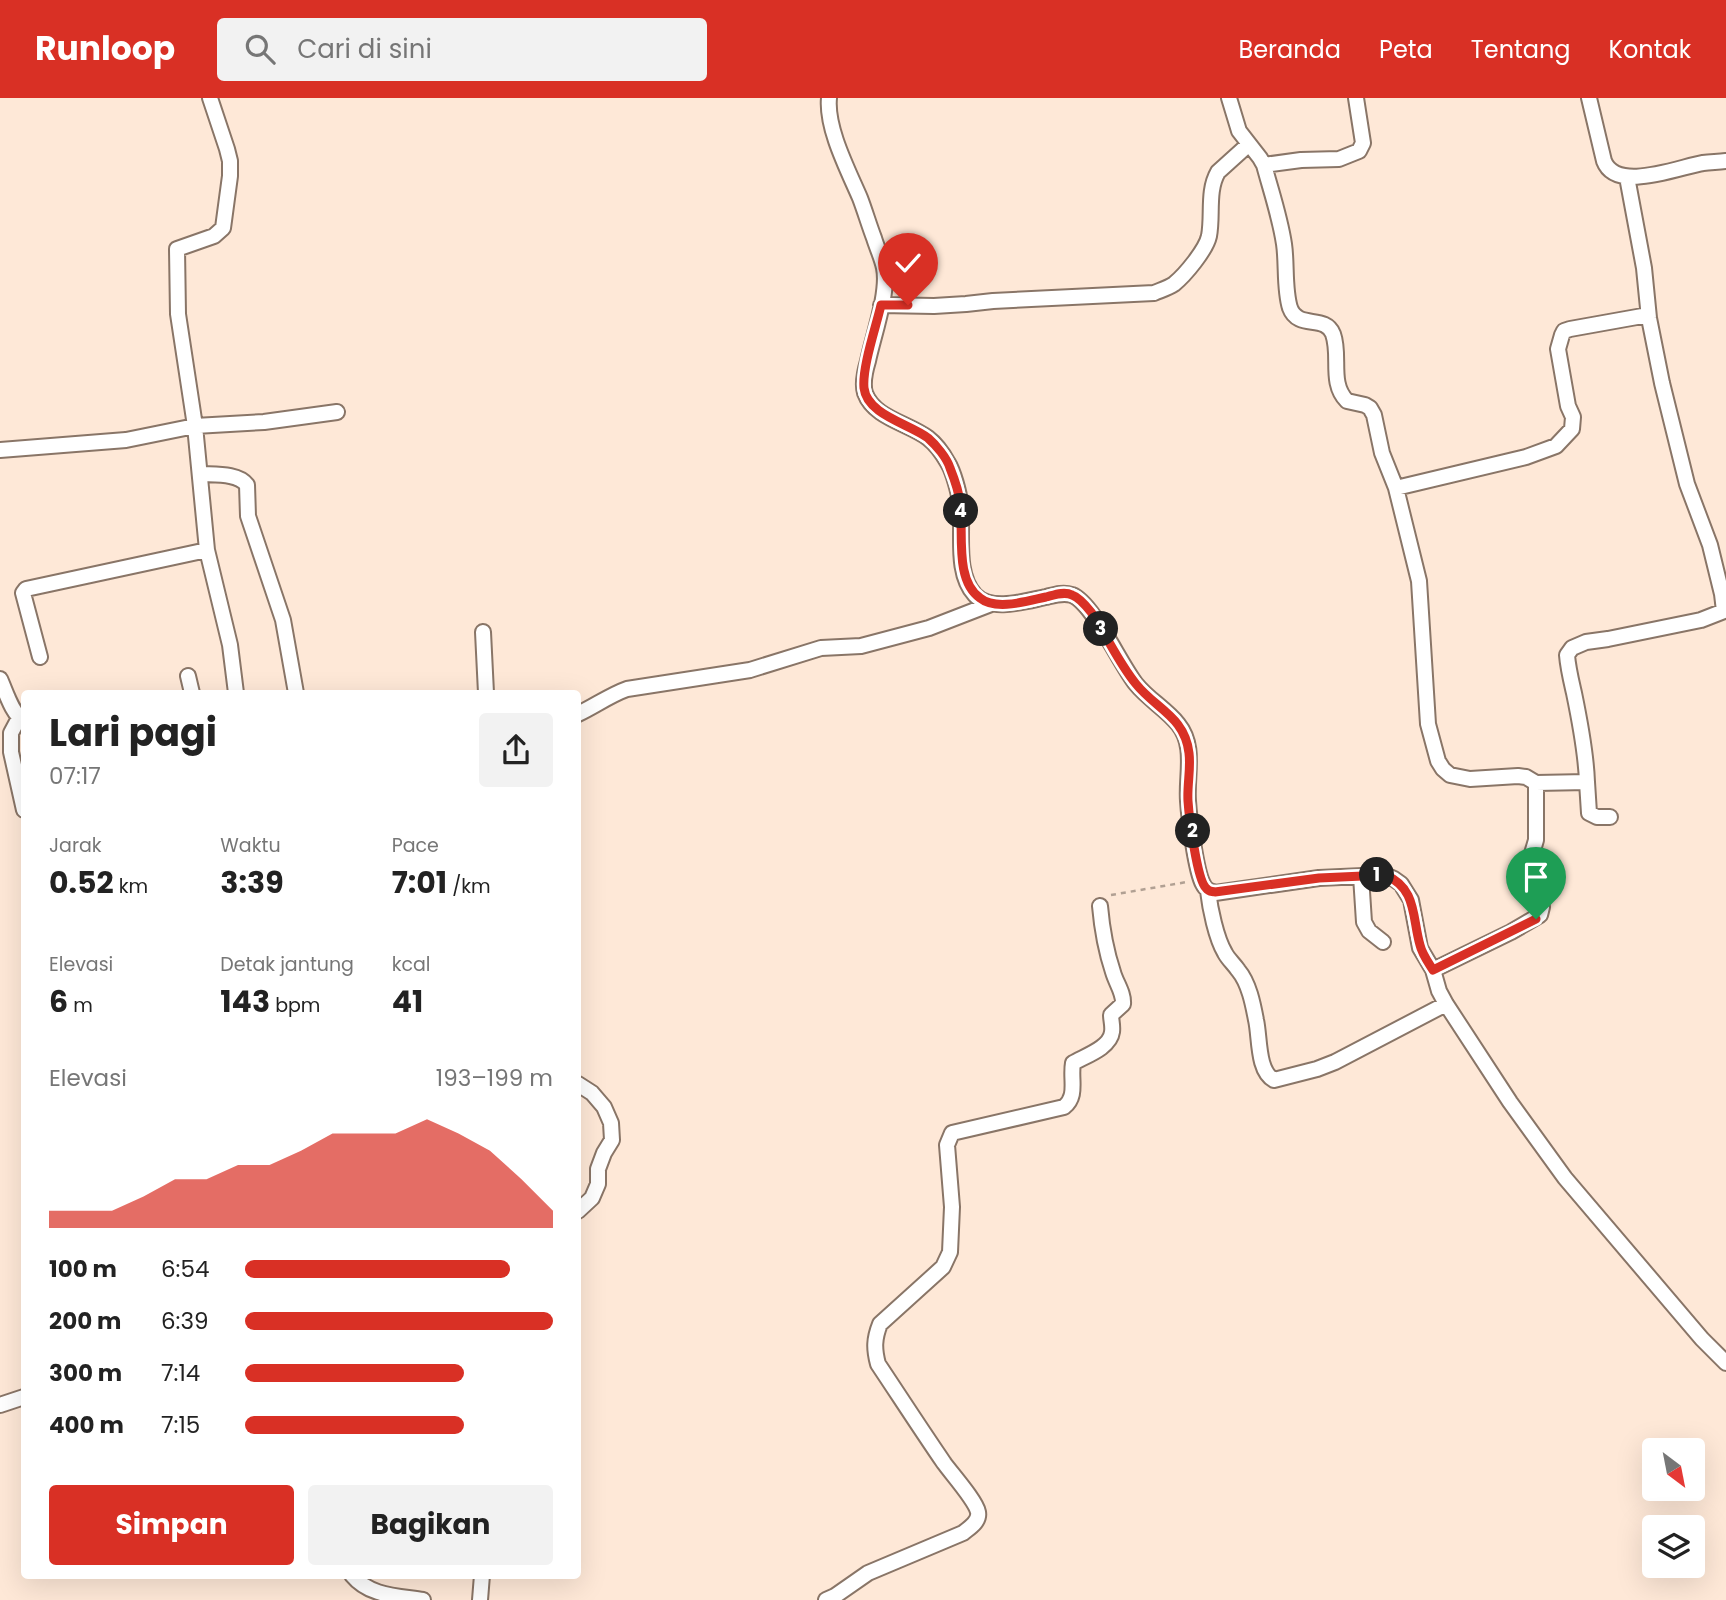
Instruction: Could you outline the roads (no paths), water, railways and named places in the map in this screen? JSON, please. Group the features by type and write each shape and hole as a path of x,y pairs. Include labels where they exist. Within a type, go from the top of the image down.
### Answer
{"street":[{"path":"210,98 227,149 230,176 222,228 214,236 177,250 178,314 195,426 207,550 230,645 236,690"},
{"path":"829,98 828,110 837,141 884,269 881,305 865,373 864,390 871,405 927,438 949,464 960,501 965,577 975,594 991,604"},
{"path":"1229,98 1239,131 1264,165 1284,244 1290,307 1298,318 1308,322 1322,322 1331,329 1338,389 1346,401 1365,405 1374,415 1382,453 1396,488 1419,581 1428,724 1438,761 1450,775 1470,779 1518,776 1532,779 1536,783 1587,782"},
{"path":"1264,165 1339,159 1359,151 1363,144 1356,98"},
{"path":"1589,98 1607,169 1615,174 1627,177 1667,174 1702,163 1726,161"},
{"path":"881,305 934,306 1154,293 1171,286 1184,274 1209,239 1215,176 1249,144"},
{"path":"1610,817 1597,817 1589,813 1586,766 1567,655 1572,648 1587,642 1725,614 1710,545 1687,484 1662,383 1648,315 1644,268 1627,177"},
{"path":"1396,488 1526,457 1556,446 1572,429 1573,417 1559,349 1564,331 1648,315"},
{"path":"0,450 127,440 195,426 264,422 337,412"},
{"path":"200,474 245,480 248,516 283,620 295,690"},
{"path":"40,657 23,593 26,589 207,550"},
{"path":"581,712 615,693 628,689 750,670 821,648 861,646 929,628 991,604 1020,603 1061,593 1073,595 1090,610 1138,686 1180,726 1185,737 1189,755 1188,800 1204,885 1224,952 1244,979 1248,990 1265,1073 1274,1080 1317,1069 1446,1004"},
{"path":"483,632 486,690"},
{"path":"188,676 191,690"},
{"path":"0,679 15,712 21,719"},
{"path":"21,721 11,733 11,752 21,797"},
{"path":"1433,970 1540,915 1542,907 1531,857 1536,840 1536,783"},
{"path":"1204,885 1215,892 1319,878 1385,875 1401,884 1411,900 1420,948 1433,970 1439,991 1510,1102 1565,1178 1702,1339 1726,1363"},
{"path":"1361,876 1364,922 1369,931 1383,942"},
{"path":"833,1599 868,1573 963,1533 978,1518 979,1512 974,1503 945,1465 878,1364 874,1346 876,1334 880,1324 943,1267 950,1252 952,1207 947,1145 952,1133 1068,1105 1073,1096 1073,1063 1110,1039 1113,1031 1111,1015 1123,1004 1123,999 1103,939 1100,906"},
{"path":"581,1086 592,1093 604,1107 611,1123 612,1140 598,1169 598,1184 592,1198 581,1208"},
{"path":"0,1405 21,1398"},
{"path":"356,1579 369,1590 385,1597 423,1600"},
{"path":"480,1600 482,1579"}]}
